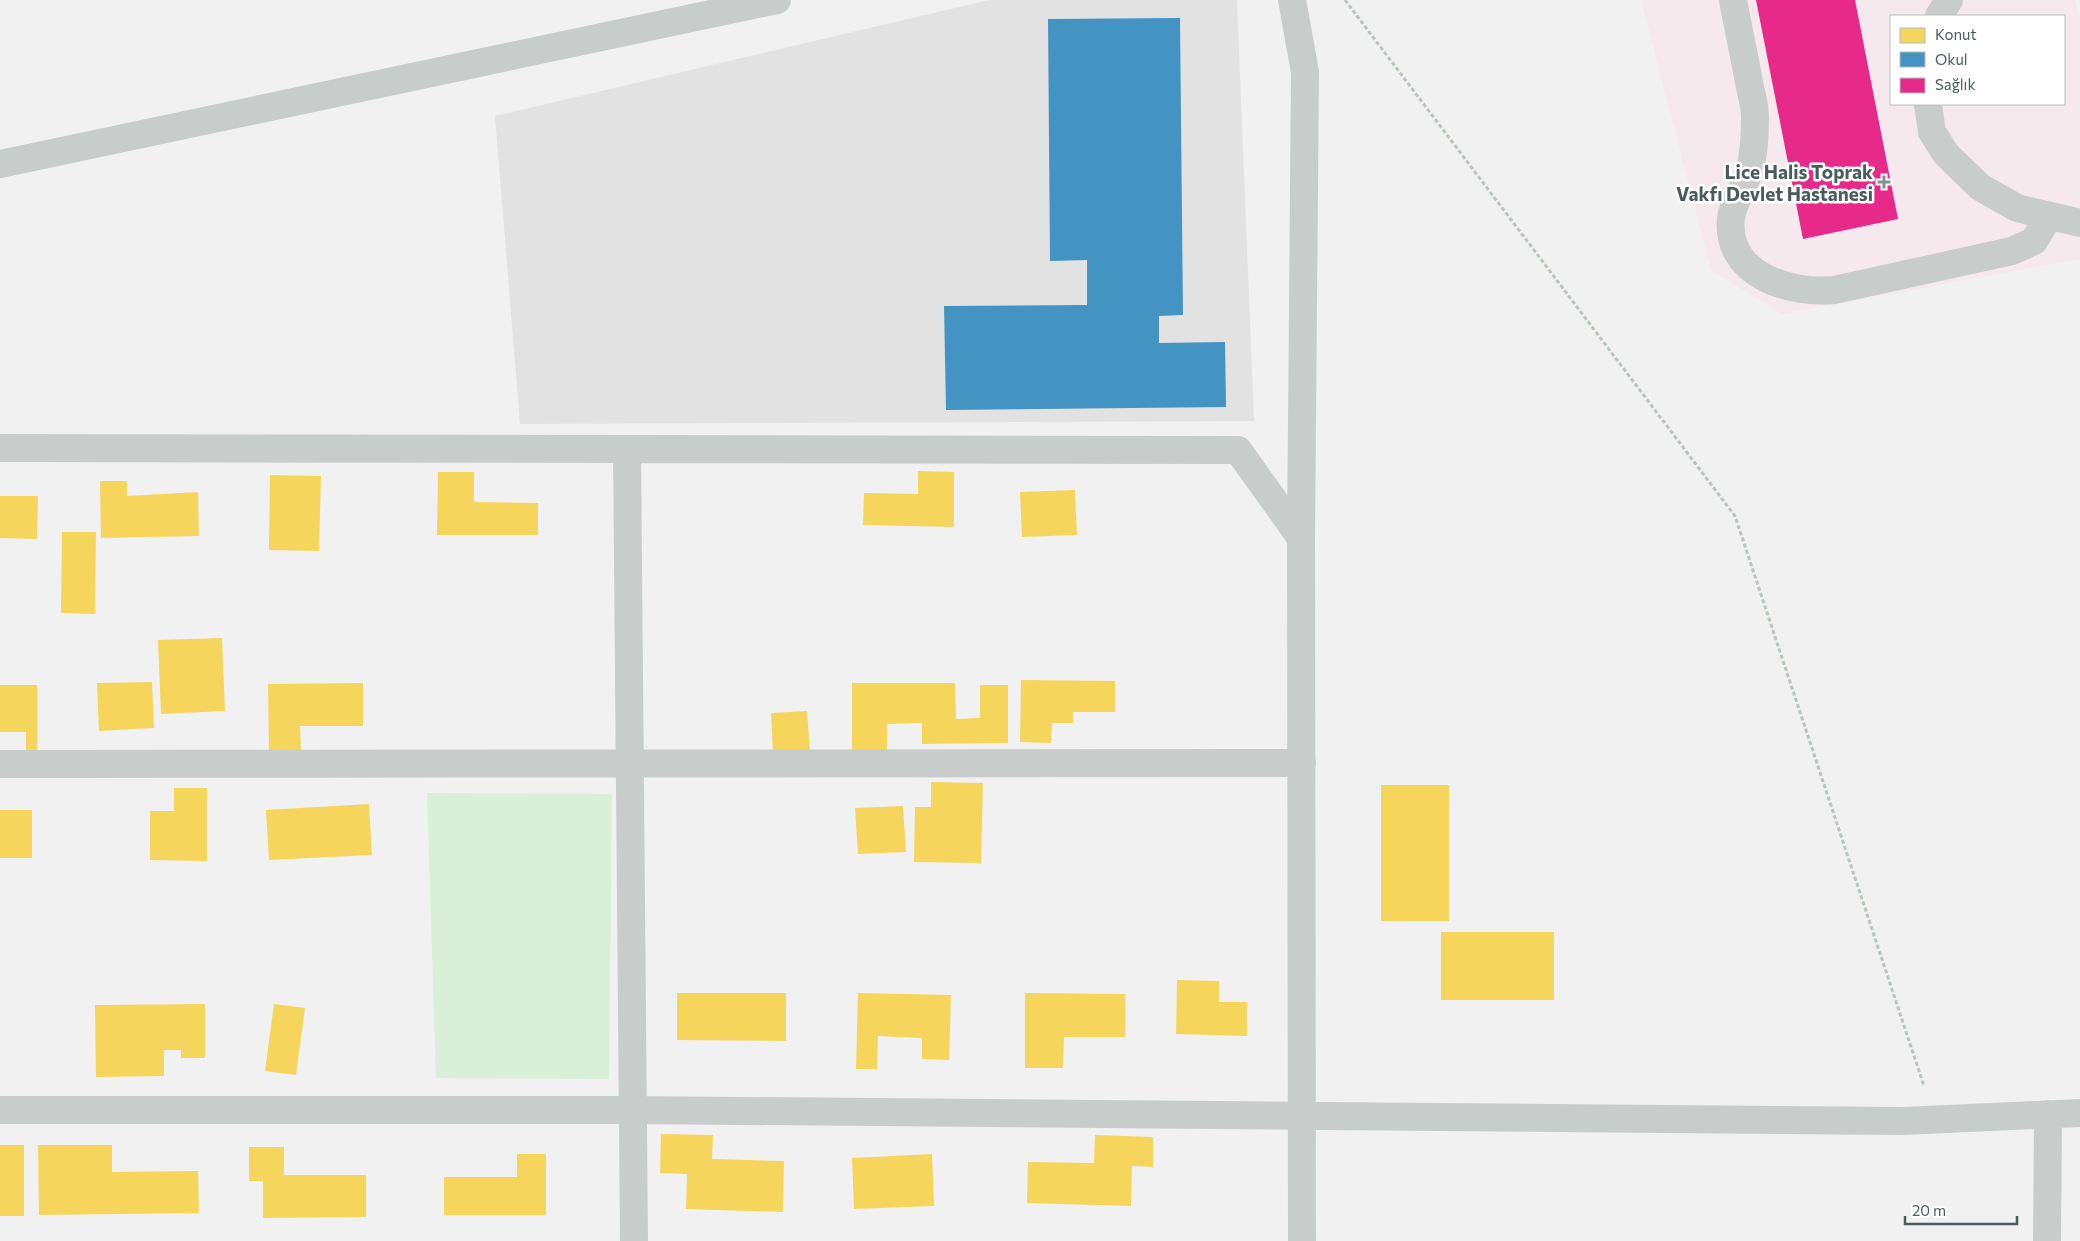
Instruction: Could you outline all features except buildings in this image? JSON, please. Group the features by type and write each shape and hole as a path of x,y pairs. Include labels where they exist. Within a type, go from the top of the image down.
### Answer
{"street":[{"path":"0,164 777,0"},
{"path":"1292,0 1305,72 1301,538 1302,1241"},
{"path":"1733,0 1756,116 1755,144 1751,163 1734,204 1731,233 1735,247 1744,263 1757,275 1795,290 1814,292 1834,290 2012,251 2034,241 2049,216"},
{"path":"1940,15 1949,0"},
{"path":"1928,105 1932,132 1946,154 1964,173 1998,198 2017,208 2080,223"},
{"path":"0,448 1238,450 1301,538"},
{"path":"626,449 634,1241"},
{"path":"0,764 1302,763"},
{"path":"0,1110 634,1110 1903,1121 2080,1113"},
{"path":"2047,1241 2048,1114"}],"path":[{"path":"1345,0 1735,516 1936,1120"}],"shaded area":[{"path":"989,0 1237,0 1254,421 520,424 495,116"},
{"name":"Lice Halis Toprak Vakfı Devlet Hastanesi","path":"1641,0 2075,0 2080,19 2080,259 1781,314 1711,270"}],"green space":[{"path":"427,793 612,794 609,1079 436,1078"}],"place":[{"name":"Lice Halis Toprak Vakfı Devlet Hastanesi","path":"1884,182"}]}
